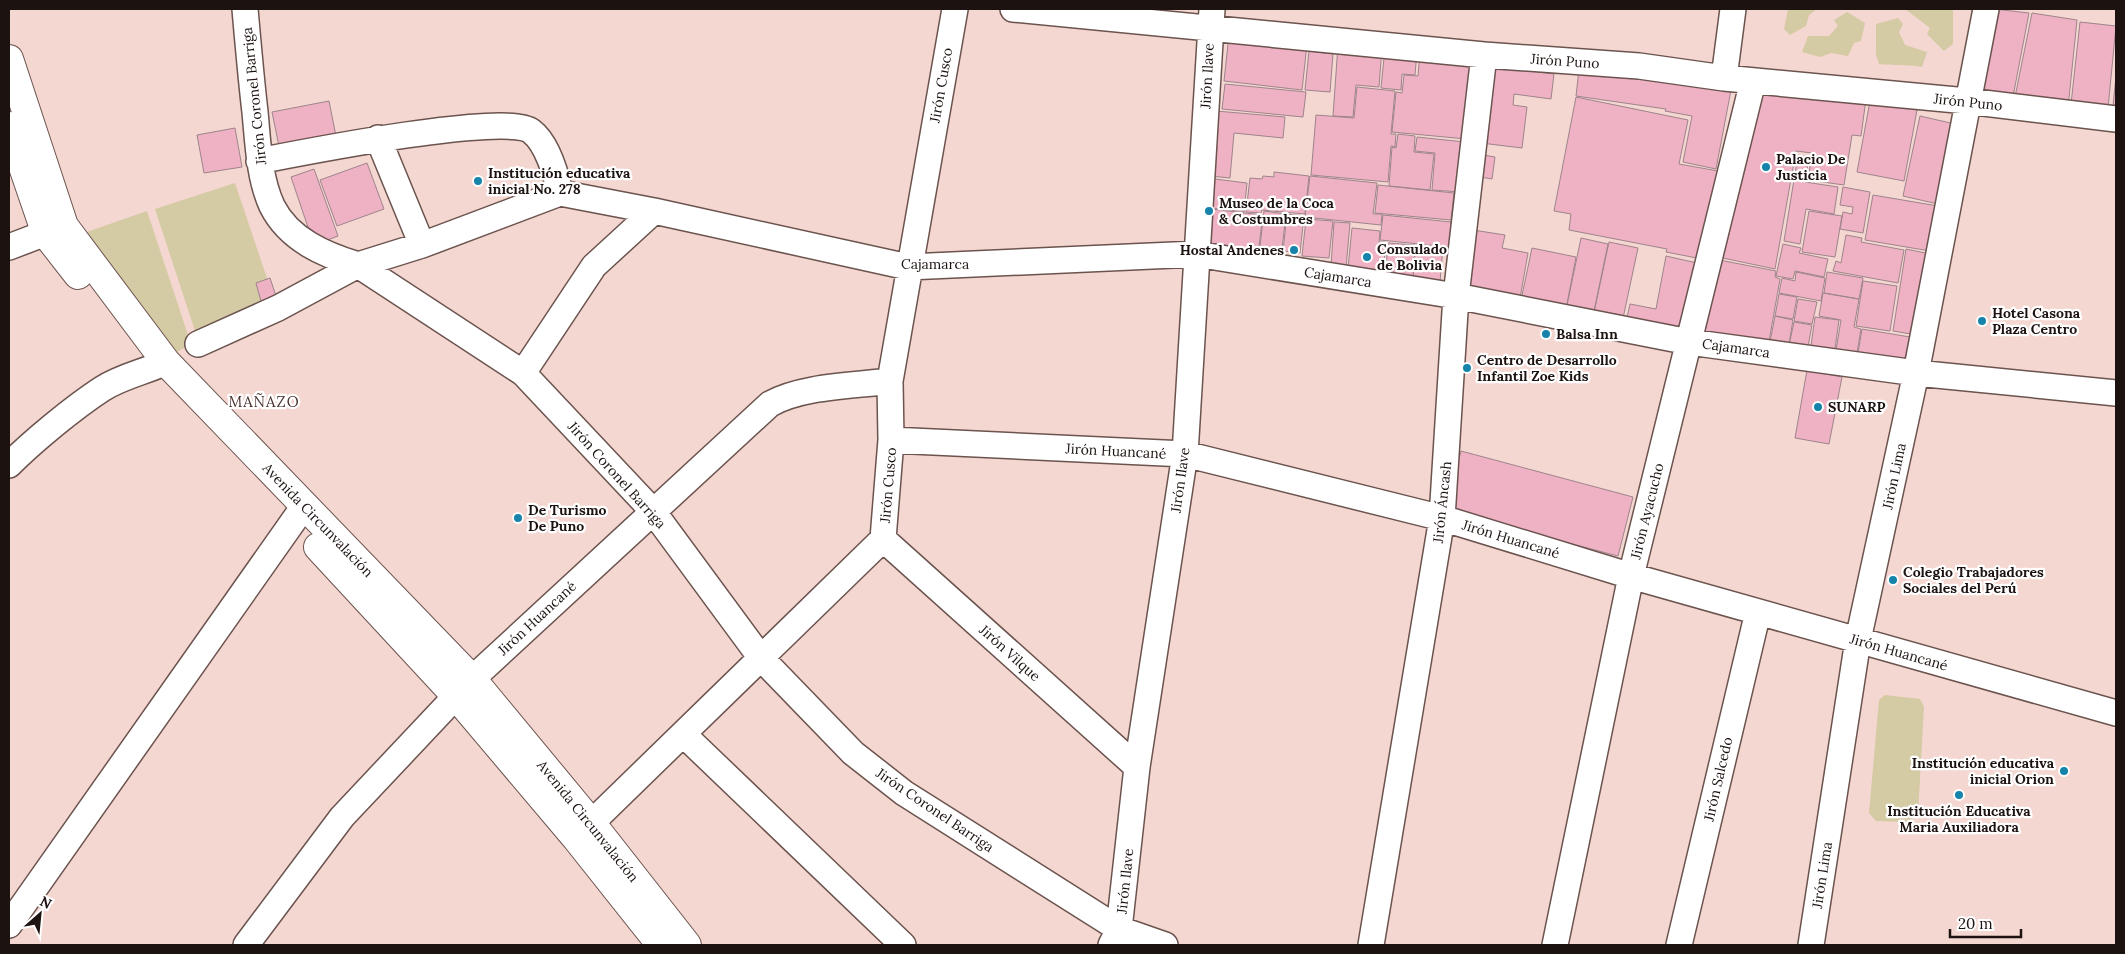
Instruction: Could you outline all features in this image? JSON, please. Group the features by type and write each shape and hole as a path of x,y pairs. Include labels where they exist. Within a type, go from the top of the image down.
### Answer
{"highway":[{"name":"Avenida Circunvalación","path":"9,59 55,230"},
{"name":"Avenida Circunvalación","path":"9,126 55,230 159,366 464,687 584,831 687,945"},
{"name":"Avenida Circunvalación","path":"584,831 661,945"}],"street":[{"name":"Jirón Coronel Barriga","path":"245,9 259,161 272,206 290,229 307,244 331,257 358,265 523,373 652,510 761,658 853,753 904,793 1115,937 1165,945"},
{"name":"Jirón Cusco","path":"584,831 883,539 892,440 890,381 908,267 955,9"},
{"name":"Jirón Puno","path":"1013,9 1211,18 1484,55 1639,66 1724,78 2116,119"},
{"path":"1724,78 1733,9"},
{"name":"Jirón Lima","path":"1811,945 1858,640 1916,373 1986,9"},
{"name":"Jirón Ilave","path":"1115,937 1137,767 1185,454 1211,18"},
{"name":"Jirón Áncash","path":"1371,945 1442,518 1456,296 1484,55"},
{"name":"Jirón Ayacucho","path":"1556,945 1631,576 1753,80"},
{"path":"198,344 278,308 358,265 422,245 560,193 540,142 531,131 521,126 508,125 378,138 259,161"},
{"path":"378,138 422,245"},
{"name":"Cajamarca","path":"560,193 654,211 908,267 1196,254 1456,296 1688,342 1916,373 2116,393"},
{"path":"523,373 594,266 654,211"},
{"path":"9,247 55,230"},
{"path":"9,465 22,451 102,389 125,377 159,366"},
{"name":"Jirón Huancané","path":"246,945 342,817 464,687 652,510 770,404 784,396 890,381"},
{"name":"Jirón Huancané","path":"892,440 1185,454 1442,518 1631,576 2116,713"},
{"path":"9,925 299,514"},
{"name":"Jirón Vilque","path":"883,539 1137,767"},
{"name":"Jirón Salcedo","path":"1679,945 1758,612"},
{"path":"684,735 903,945"}],"shaded area":[{"path":"1788,9 1817,9 1809,15 1806,26 1790,35 1784,29"},
{"path":"1905,9 1953,9 1953,44 1944,51 1927,34 1930,28"},
{"path":"1847,12 1865,23 1861,41 1854,43 1848,56 1831,53 1820,57 1802,52 1808,36 1829,36 1838,26 1834,20"},
{"path":"1898,18 1903,24 1899,32 1905,45 1927,52 1922,67 1879,64 1876,55 1876,24"},
{"path":"235,183 277,308 196,334 155,209"},
{"path":"147,211 191,344 175,353 81,234"},
{"path":"1885,695 1920,699 1924,707 1918,815 1907,822 1876,821 1869,813 1879,700"}],"building":[{"path":"1994,9 2029,13 2012,102 1978,95"},
{"path":"2032,13 2077,20 2068,108 2014,102"},
{"path":"2080,22 2116,26 2108,108 2071,104"},
{"path":"1229,35 1307,44 1302,90 1224,81"},
{"path":"1338,45 1382,48 1379,87 1356,85 1353,117 1333,116"},
{"path":"1385,48 1417,51 1415,75 1402,74 1401,90 1381,88"},
{"path":"1309,51 1333,54 1330,92 1305,90"},
{"path":"1420,52 1473,57 1466,139 1392,132 1396,92 1402,93 1404,75 1418,76"},
{"path":"1490,66 1554,74 1551,99 1514,94 1513,105 1527,107 1522,148 1481,143"},
{"path":"1579,70 1731,90 1716,169 1683,162 1692,116 1665,111 1666,109 1576,96"},
{"path":"2116,76 2116,107 2113,106"},
{"path":"1225,84 1306,92 1303,117 1222,109"},
{"name":"Palacio De Justicia","path":"1757,85 1866,99 1861,136 1852,135 1844,185 1808,180 1812,153 1796,151 1775,269 1718,257"},
{"path":"1357,87 1395,91 1391,134 1396,134 1395,147 1391,146 1388,182 1311,175 1316,115 1354,118"},
{"path":"1576,97 1688,120 1679,164 1718,171 1702,259 1666,252 1667,249 1569,230 1571,214 1554,211"},
{"path":"329,101 337,141 280,151 272,112"},
{"path":"1870,101 1917,110 1904,181 1857,172"},
{"path":"1216,111 1285,117 1283,138 1234,133 1230,178 1210,176"},
{"path":"1920,116 1955,124 1938,204 1903,196"},
{"path":"235,128 242,167 204,173 197,135"},
{"path":"1398,134 1415,136 1414,152 1434,154 1430,190 1389,186 1392,147 1396,148"},
{"path":"1417,137 1465,142 1460,192 1432,190 1435,153 1415,151"},
{"path":"1477,154 1495,157 1492,179 1474,176"},
{"path":"1798,155 1809,157 1805,182 1838,187 1834,214 1806,209 1800,244 1784,241"},
{"path":"367,163 384,209 337,226 320,180"},
{"path":"314,169 338,236 314,245 291,177"},
{"path":"1274,172 1309,176 1305,214 1262,210 1261,213 1246,212 1250,178 1274,177"},
{"path":"1310,176 1377,183 1373,214 1382,214 1381,225 1305,217"},
{"path":"1207,178 1247,183 1244,212 1203,207"},
{"path":"1378,185 1454,193 1451,220 1375,213"},
{"path":"1843,187 1870,192 1863,233 1840,229 1843,212 1852,214 1853,207 1840,205"},
{"path":"1873,195 1938,206 1930,251 1865,240"},
{"path":"1202,208 1263,215 1258,254 1198,247"},
{"path":"1264,211 1286,214 1282,249 1260,246"},
{"path":"1809,211 1842,216 1835,257 1802,252"},
{"path":"1287,214 1304,216 1300,253 1283,251"},
{"path":"1383,215 1451,222 1449,247 1380,240"},
{"path":"1306,219 1333,221 1329,258 1302,256"},
{"path":"1334,222 1350,223 1346,268 1331,266"},
{"path":"1352,228 1380,231 1379,242 1386,242 1383,272 1348,268"},
{"path":"1473,230 1505,235 1502,248 1528,253 1519,304 1461,294"},
{"path":"1846,235 1862,238 1861,242 1904,250 1898,283 1833,271 1836,261 1841,263"},
{"path":"1581,238 1608,244 1593,316 1566,310"},
{"path":"1609,242 1638,248 1622,323 1593,317"},
{"path":"1388,243 1415,245 1413,279 1385,277"},
{"path":"1783,244 1801,248 1799,253 1828,259 1824,277 1795,271 1793,279 1776,276"},
{"path":"1416,245 1443,247 1440,282 1413,279"},
{"path":"1532,248 1576,257 1566,309 1521,300"},
{"path":"1906,249 1930,254 1917,335 1893,331"},
{"path":"1666,256 1697,263 1682,338 1625,327 1630,304 1656,309"},
{"path":"1714,259 1776,271 1775,277 1780,279 1768,347 1700,338"},
{"path":"1796,272 1825,278 1821,301 1779,293 1782,278 1795,281"},
{"path":"1827,272 1863,278 1859,299 1824,293"},
{"path":"270,278 276,296 261,301 256,283"},
{"path":"1863,281 1897,286 1890,331 1856,326"},
{"path":"1823,293 1859,299 1854,327 1861,329 1856,359 1835,356 1841,320 1819,316"},
{"path":"1779,294 1797,297 1793,319 1775,316"},
{"path":"1798,299 1817,302 1812,324 1794,321"},
{"path":"1775,316 1793,320 1788,350 1769,347"},
{"path":"1815,317 1839,320 1834,356 1810,353"},
{"path":"1794,322 1812,325 1807,352 1788,350"},
{"path":"1862,329 1916,338 1911,367 1857,359"},
{"name":"SUNARP","path":"1807,370 1842,377 1829,444 1795,438"},
{"path":"1461,451 1633,497 1618,556 1445,511"}],"place":[{"name":"Palacio De Justicia","path":"1766,167"},
{"name":"Institución educativa inicial No. 278","path":"478,181"},
{"name":"Museo de la Coca & Costumbres","path":"1209,211"},
{"name":"Hostal Andenes","path":"1294,250"},
{"name":"Consulado de Bolivia","path":"1367,257"},
{"name":"Hotel Casona Plaza Centro","path":"1982,321"},
{"name":"Balsa Inn","path":"1546,334"},
{"name":"Centro de Desarrollo Infantil Zoe Kids","path":"1467,368"},
{"name":"SUNARP","path":"1818,407"},
{"name":"De Turismo De Puno","path":"518,518"},
{"name":"Colegio Trabajadores Sociales del Perú","path":"1893,580"},
{"name":"Institución educativa inicial Orion","path":"2064,771"},
{"name":"Institución Educativa Maria Auxiliadora","path":"1959,795"}],"district":[{"name":"MAÑAZO","path":"264,401"}]}
